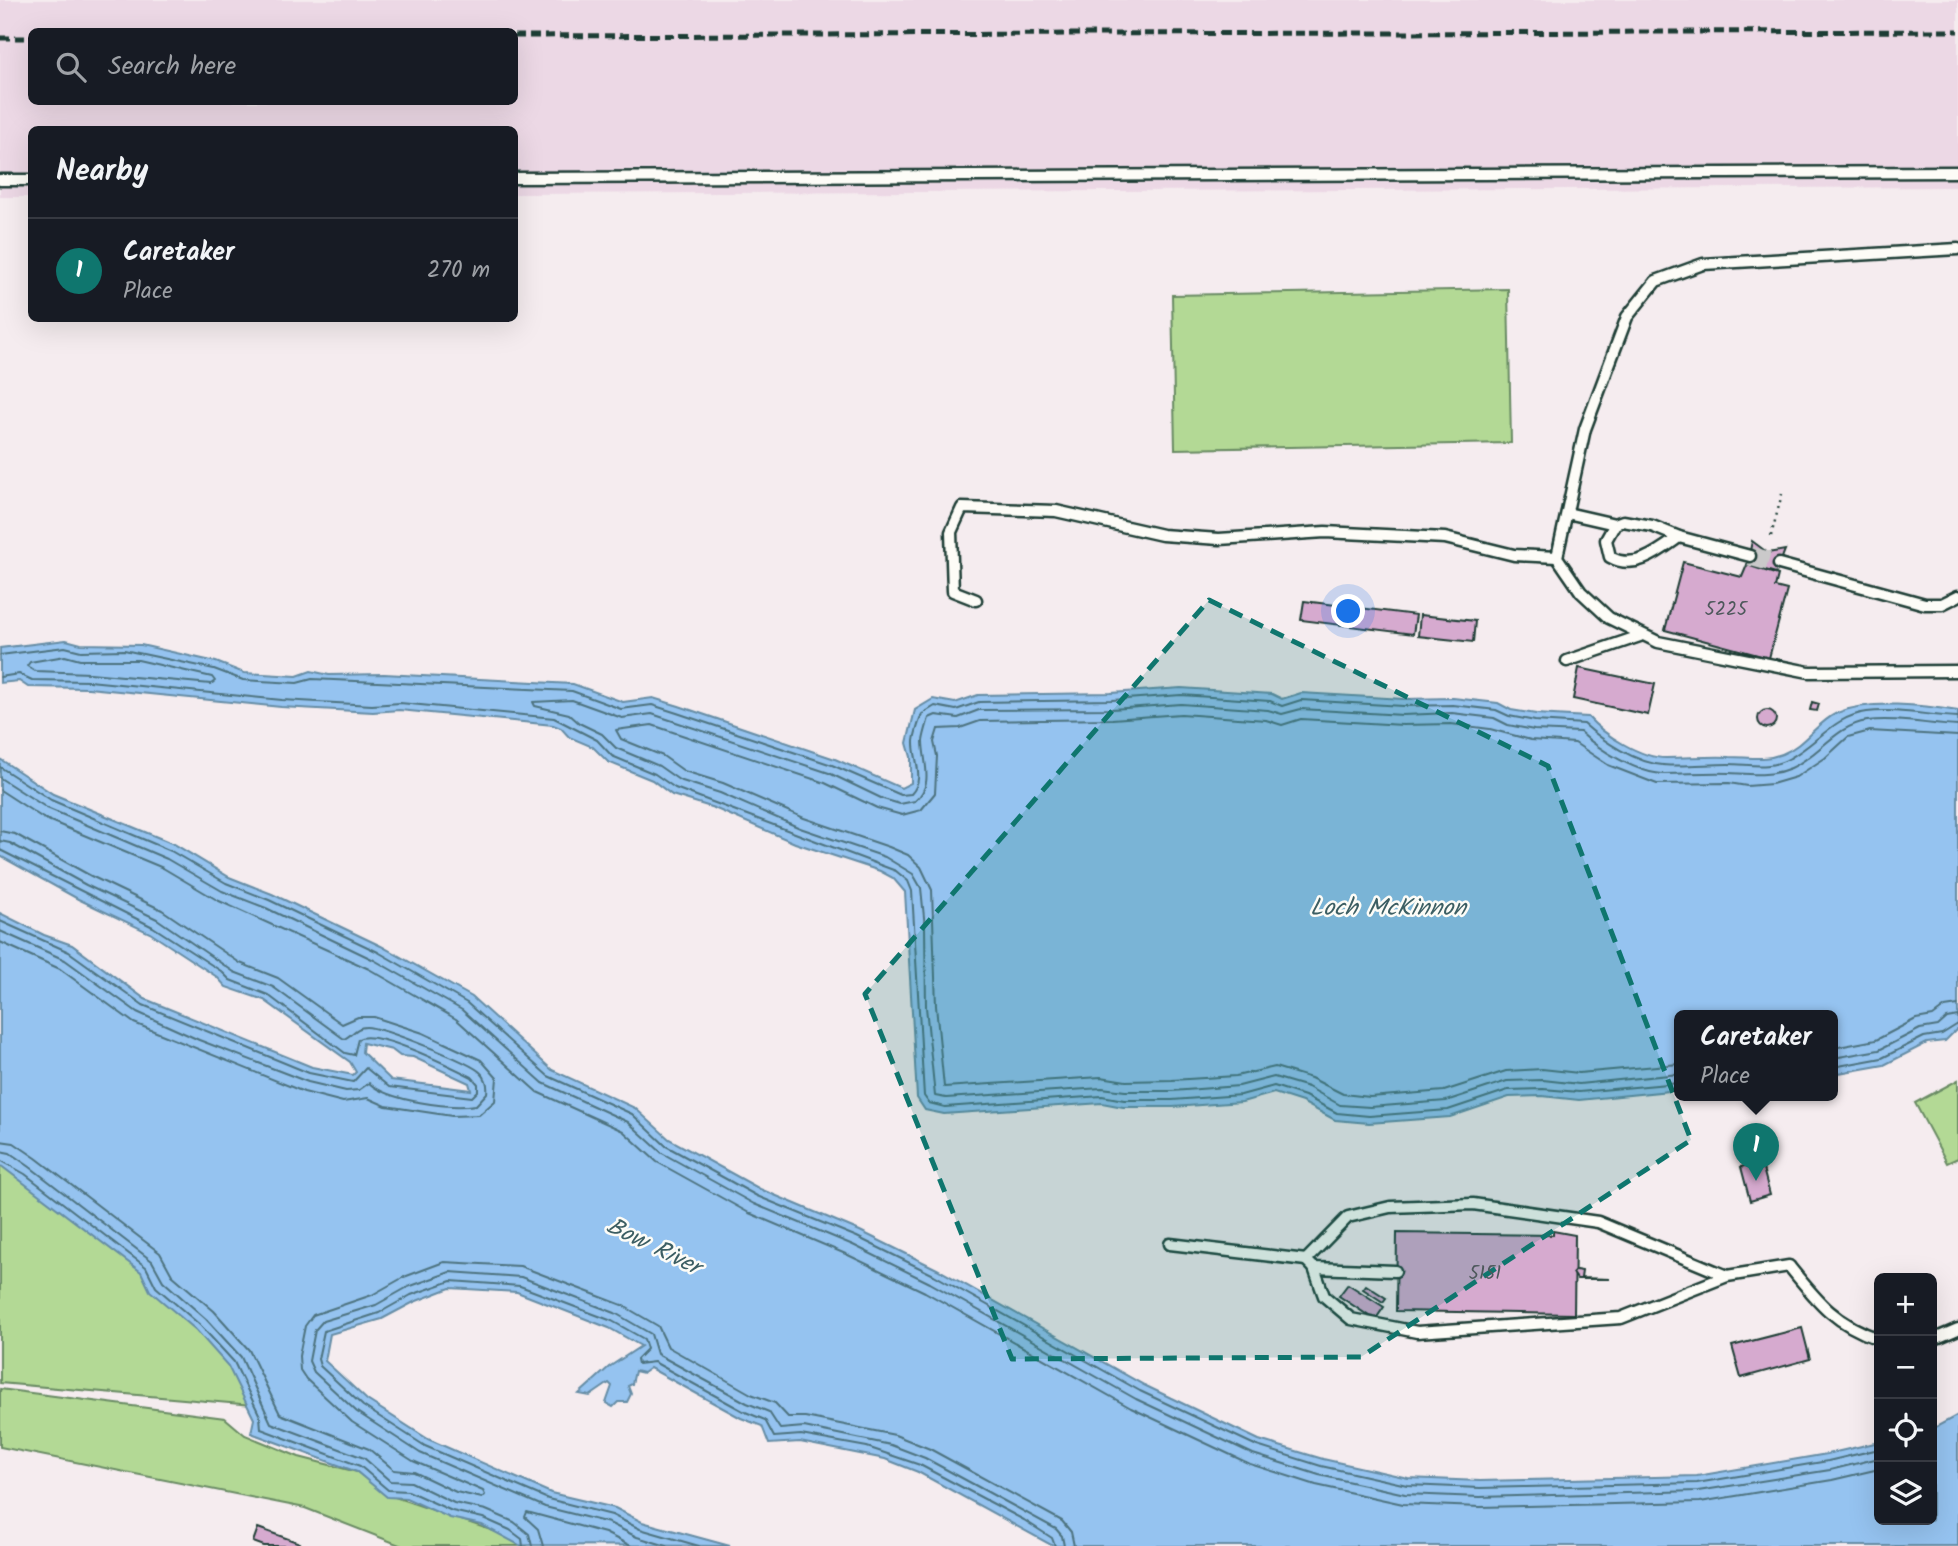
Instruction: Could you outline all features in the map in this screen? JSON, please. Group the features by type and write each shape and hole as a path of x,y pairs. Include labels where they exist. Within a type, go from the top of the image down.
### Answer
{"lane":[{"path":"518,178 1958,172"},
{"path":"0,180 28,180"},
{"path":"1958,249 1703,264 1656,281 1627,317 1585,429 1557,557 1581,592 1609,618 1640,636 1809,672 1958,671"},
{"path":"976,600 953,591 951,532 962,508 1056,511 1162,535 1219,539 1325,532 1445,538 1514,555 1557,557"},
{"path":"1567,513 1615,524 1623,521 1642,523 1679,537 1750,556"},
{"path":"1615,524 1606,540 1606,549 1610,557 1625,563 1645,559 1679,537"},
{"path":"1779,564 1925,604 1942,604 1958,596"},
{"path":"1567,661 1640,636"},
{"path":"1310,1264 1348,1217 1390,1207 1473,1204 1598,1222 1727,1276"},
{"path":"1170,1244 1310,1264 1395,1271"},
{"path":"1310,1264 1324,1296 1351,1319 1417,1332 1621,1318 1727,1276 1789,1266 1834,1318 1853,1330 1874,1337"},
{"path":"1937,1337 1958,1329"}],"path":[{"path":"1771,536 1782,494"}],"highlighted area":[{"path":"1209,600 1548,766 1691,1140 1361,1357 1012,1359 865,994"}],"shaded area":[{"path":"0,0 1958,0 1958,187 518,194 518,126 28,126 28,197 0,197"}],"green space":[{"path":"1508,289 1511,443 1175,449 1172,295"},
{"path":"1958,1080 1958,1158 1947,1163 1915,1103"},
{"path":"0,1149 185,1290 265,1406 0,1383"},
{"path":"0,1389 225,1418 245,1435 299,1457 357,1472 395,1497 508,1536 525,1546 402,1546 305,1508 0,1447"}],"water":[{"name":"Loch McKinnon","path":"66,640 81,644 141,645 216,662 244,673 297,676 311,671 329,675 384,674 573,684 623,702 653,698 679,706 835,759 901,788 911,783 911,757 907,743 915,710 933,699 955,703 978,695 1111,693 1181,688 1272,694 1282,699 1301,693 1404,699 1453,698 1498,703 1511,710 1536,714 1588,717 1603,731 1635,750 1666,758 1775,756 1790,750 1837,713 1865,706 1913,705 1958,711 1958,1028 1945,1041 1927,1043 1884,1065 1838,1073 1838,1010 1674,1010 1674,1090 1579,1100 1542,1096 1509,1097 1450,1117 1369,1123 1335,1120 1302,1102 1274,1093 1242,1102 1173,1107 1123,1107 1102,1103 944,1114 925,1110 917,1098 905,892 893,878 880,871 795,843 714,808 672,795 652,780 608,762 593,747 569,737 561,728 553,725 399,710 373,712 281,707 88,688 28,687 19,681 0,683 0,648"},
{"name":"Bow River","path":"0,759 53,794 174,844 229,877 272,894 381,946 472,997 552,1070 635,1108 669,1139 760,1189 860,1231 937,1269 1144,1385 1259,1440 1323,1459 1408,1478 1480,1481 1697,1476 1874,1443 1874,1525 1937,1525 1937,1426 1958,1415 1958,1546 1053,1546 918,1472 885,1459 800,1442 769,1444 762,1426 741,1418 650,1368 643,1373 635,1371 632,1384 628,1386 631,1394 627,1402 618,1402 613,1407 606,1403 612,1386 609,1383 590,1396 579,1394 609,1367 641,1346 609,1328 517,1292 450,1288 414,1302 382,1319 330,1334 325,1361 367,1400 428,1439 551,1493 615,1508 642,1522 730,1546 519,1545 482,1525 450,1518 406,1498 387,1497 357,1472 251,1433 254,1419 228,1366 196,1330 150,1291 141,1272 0,1165 0,913 44,935 72,945 145,999 312,1067 353,1075 356,1072 350,1062 264,1000 226,987 217,977 150,933 78,899 0,856","holes":["363,1043 392,1050 400,1056 413,1057 469,1083 471,1090 391,1080 362,1052"]}],"building":[{"path":"1752,541 1768,553 1785,550 1776,573 1747,565"},
{"path":"1683,562 1742,577 1747,565 1778,575 1775,587 1787,590 1769,658 1665,630"},
{"path":"1304,601 1416,615 1413,634 1301,620"},
{"path":"1420,615 1475,621 1473,642 1418,636"},
{"path":"1579,668 1655,684 1648,715 1573,699"},
{"path":"1812,702 1819,704 1817,711 1810,710"},
{"path":"1763,710 1771,710 1776,719 1774,726 1763,728 1758,723 1758,715"},
{"path":"1761,1161 1770,1195 1750,1201 1741,1167"},
{"path":"1553,1231 1575,1235 1574,1314 1396,1311 1397,1233 1553,1235"},
{"path":"1576,1270 1582,1271 1581,1278 1610,1279 1577,1279 1573,1273"},
{"path":"1348,1284 1384,1307 1375,1320 1339,1296"},
{"path":"1366,1285 1386,1298 1383,1302 1363,1289"},
{"path":"1802,1328 1810,1359 1741,1378 1732,1346"},
{"path":"258,1528 300,1543 299,1546 264,1546 253,1542"}],"tunnel":[{"path":"1750,556 1779,564"}],"railway":[{"path":"518,36 1958,31"},
{"path":"0,38 28,38"}],"place":[{"name":"Caretaker","path":"1756,1181"}]}
